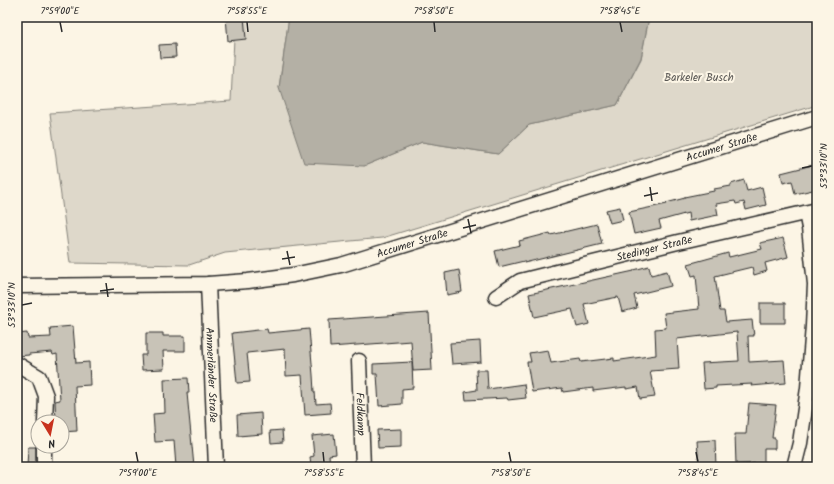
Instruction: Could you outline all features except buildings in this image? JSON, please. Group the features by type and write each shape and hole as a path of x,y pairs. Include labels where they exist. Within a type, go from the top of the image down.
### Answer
{"street":[{"name":"Accumer Straße","path":"17,286 208,284 248,281 293,275 341,266 817,117"},
{"name":"Stedinger Straße","path":"496,297 520,281 811,211"},
{"path":"794,467 800,444 808,388 814,326 815,284 809,228 811,211"},
{"name":"Ammerländer Straße","path":"208,284 216,467"},
{"name":"Feldkamp","path":"359,361 364,467"},
{"path":"17,364 39,377 46,396 45,414"},
{"path":"44,454 44,467"}],"green space":[{"name":"Barkeler Busch","path":"235,17 289,17 279,88 364,166 422,142 498,154 529,125 617,105 641,59 649,17 817,17 817,105 382,238 225,253 189,265 70,263 50,113 231,101"}],"shaded area":[{"path":"289,17 649,17 641,58 617,105 529,125 498,154 422,142 364,166 304,163 279,88"}]}
